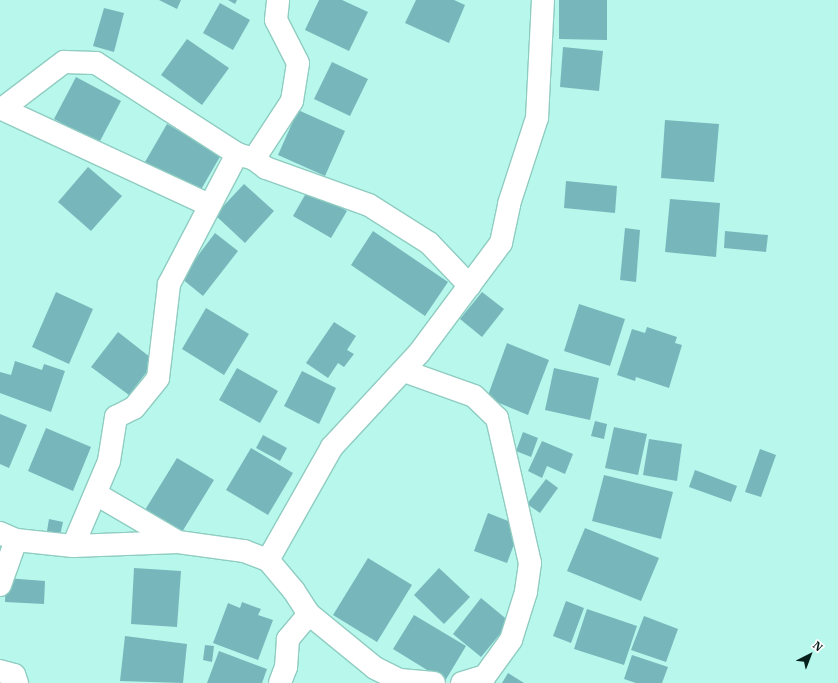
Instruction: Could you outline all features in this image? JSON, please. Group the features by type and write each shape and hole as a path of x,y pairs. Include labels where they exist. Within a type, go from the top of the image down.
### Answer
{"street":[{"path":"73,546 109,461 116,417 134,408 158,378 169,284 209,205 245,157 292,101 298,63 276,20 278,0"},
{"path":"268,560 332,447 404,370 470,286 501,243 509,204 536,118 543,0"},
{"path":"209,205 1,109 64,62 96,63 245,157 266,168 369,205 429,243 470,286"},
{"path":"404,370 474,396 497,418 530,563 526,592 511,640 484,680 462,683"},
{"path":"96,494 178,542"},
{"path":"0,585 8,536 73,546 178,542 244,551 268,560 294,591 309,614 375,668 400,682 434,683"},
{"path":"280,683 286,667 288,639 309,614"},
{"path":"0,671 14,675 17,683"}],"building":[{"path":"159,0 181,0 177,9"},
{"path":"228,0 237,0 235,4"},
{"path":"319,0 342,0 368,12 349,51 305,30"},
{"path":"416,0 454,0 465,5 449,43 405,23"},
{"path":"559,0 607,0 607,40 559,39"},
{"path":"220,3 250,20 233,50 203,33"},
{"path":"104,8 124,13 114,52 93,46"},
{"path":"187,39 229,68 202,105 161,75"},
{"path":"563,47 603,51 599,91 560,87"},
{"path":"332,62 368,79 350,116 314,99"},
{"path":"76,77 121,101 99,143 54,119"},
{"path":"298,110 345,131 325,176 278,155"},
{"path":"665,120 719,124 714,182 661,178"},
{"path":"167,124 221,155 199,193 145,162"},
{"path":"88,167 122,196 91,231 58,202"},
{"path":"566,181 617,186 615,213 564,208"},
{"path":"244,184 274,211 245,243 215,215"},
{"path":"309,188 347,211 331,238 293,216"},
{"path":"670,199 720,203 716,257 665,252"},
{"path":"625,228 640,230 636,282 620,280"},
{"path":"373,231 448,282 425,316 351,265"},
{"path":"725,231 768,235 766,252 724,248"},
{"path":"215,233 238,251 203,296 181,278"},
{"path":"56,292 93,309 69,364 32,347"},
{"path":"482,292 504,309 482,337 460,319"},
{"path":"579,304 625,319 610,366 564,351"},
{"path":"206,308 249,334 224,375 182,349"},
{"path":"334,322 356,336 347,350 354,354 344,367 338,363 328,378 306,363"},
{"path":"647,327 677,337 675,343 682,345 669,388 636,377 635,381 617,375 632,329 645,333"},
{"path":"118,332 155,361 129,395 91,367"},
{"path":"507,343 549,360 528,415 487,398"},
{"path":"15,361 42,370 44,364 65,371 51,412 0,393 0,372 11,375"},
{"path":"237,368 278,391 260,423 219,400"},
{"path":"554,368 599,378 590,420 545,410"},
{"path":"302,371 336,388 319,424 284,406"},
{"path":"0,414 27,425 9,468 0,464"},
{"path":"595,421 607,424 604,439 591,436"},
{"path":"614,427 647,434 638,475 605,468"},
{"path":"46,428 91,447 73,491 28,471"},
{"path":"523,432 538,438 531,457 516,451"},
{"path":"263,435 287,448 280,461 256,448"},
{"path":"649,439 682,444 677,481 643,475"},
{"path":"542,441 573,454 565,474 547,466 542,478 528,471"},
{"path":"251,448 293,473 268,515 226,490"},
{"path":"760,449 776,455 761,497 745,492"},
{"path":"177,458 214,480 182,532 145,510"},
{"path":"695,470 737,486 731,502 689,487"},
{"path":"604,475 673,492 661,539 592,521"},
{"path":"546,479 558,488 540,513 527,504"},
{"path":"488,513 521,526 507,563 474,551"},
{"path":"49,519 63,522 59,540 46,537"},
{"path":"585,528 659,558 641,601 567,571"},
{"path":"368,558 412,585 377,642 333,615"},
{"path":"134,568 181,571 177,627 131,624"},
{"path":"439,568 470,597 444,624 414,595"},
{"path":"6,578 45,581 44,604 5,602"},
{"path":"481,598 510,622 481,657 453,634"},
{"path":"566,601 584,608 571,643 553,636"},
{"path":"242,602 261,609 258,615 273,620 258,660 213,643 228,603 240,608"},
{"path":"587,609 637,626 624,665 574,649"},
{"path":"414,615 466,646 445,681 393,649"},
{"path":"644,616 678,629 666,662 631,650"},
{"path":"125,636 187,644 183,683 120,681"},
{"path":"205,645 214,646 212,662 203,660"},
{"path":"219,651 267,669 262,683 207,683"},
{"path":"632,655 668,667 662,683 636,683 624,679"},
{"path":"508,673 524,683 502,683"}]}
